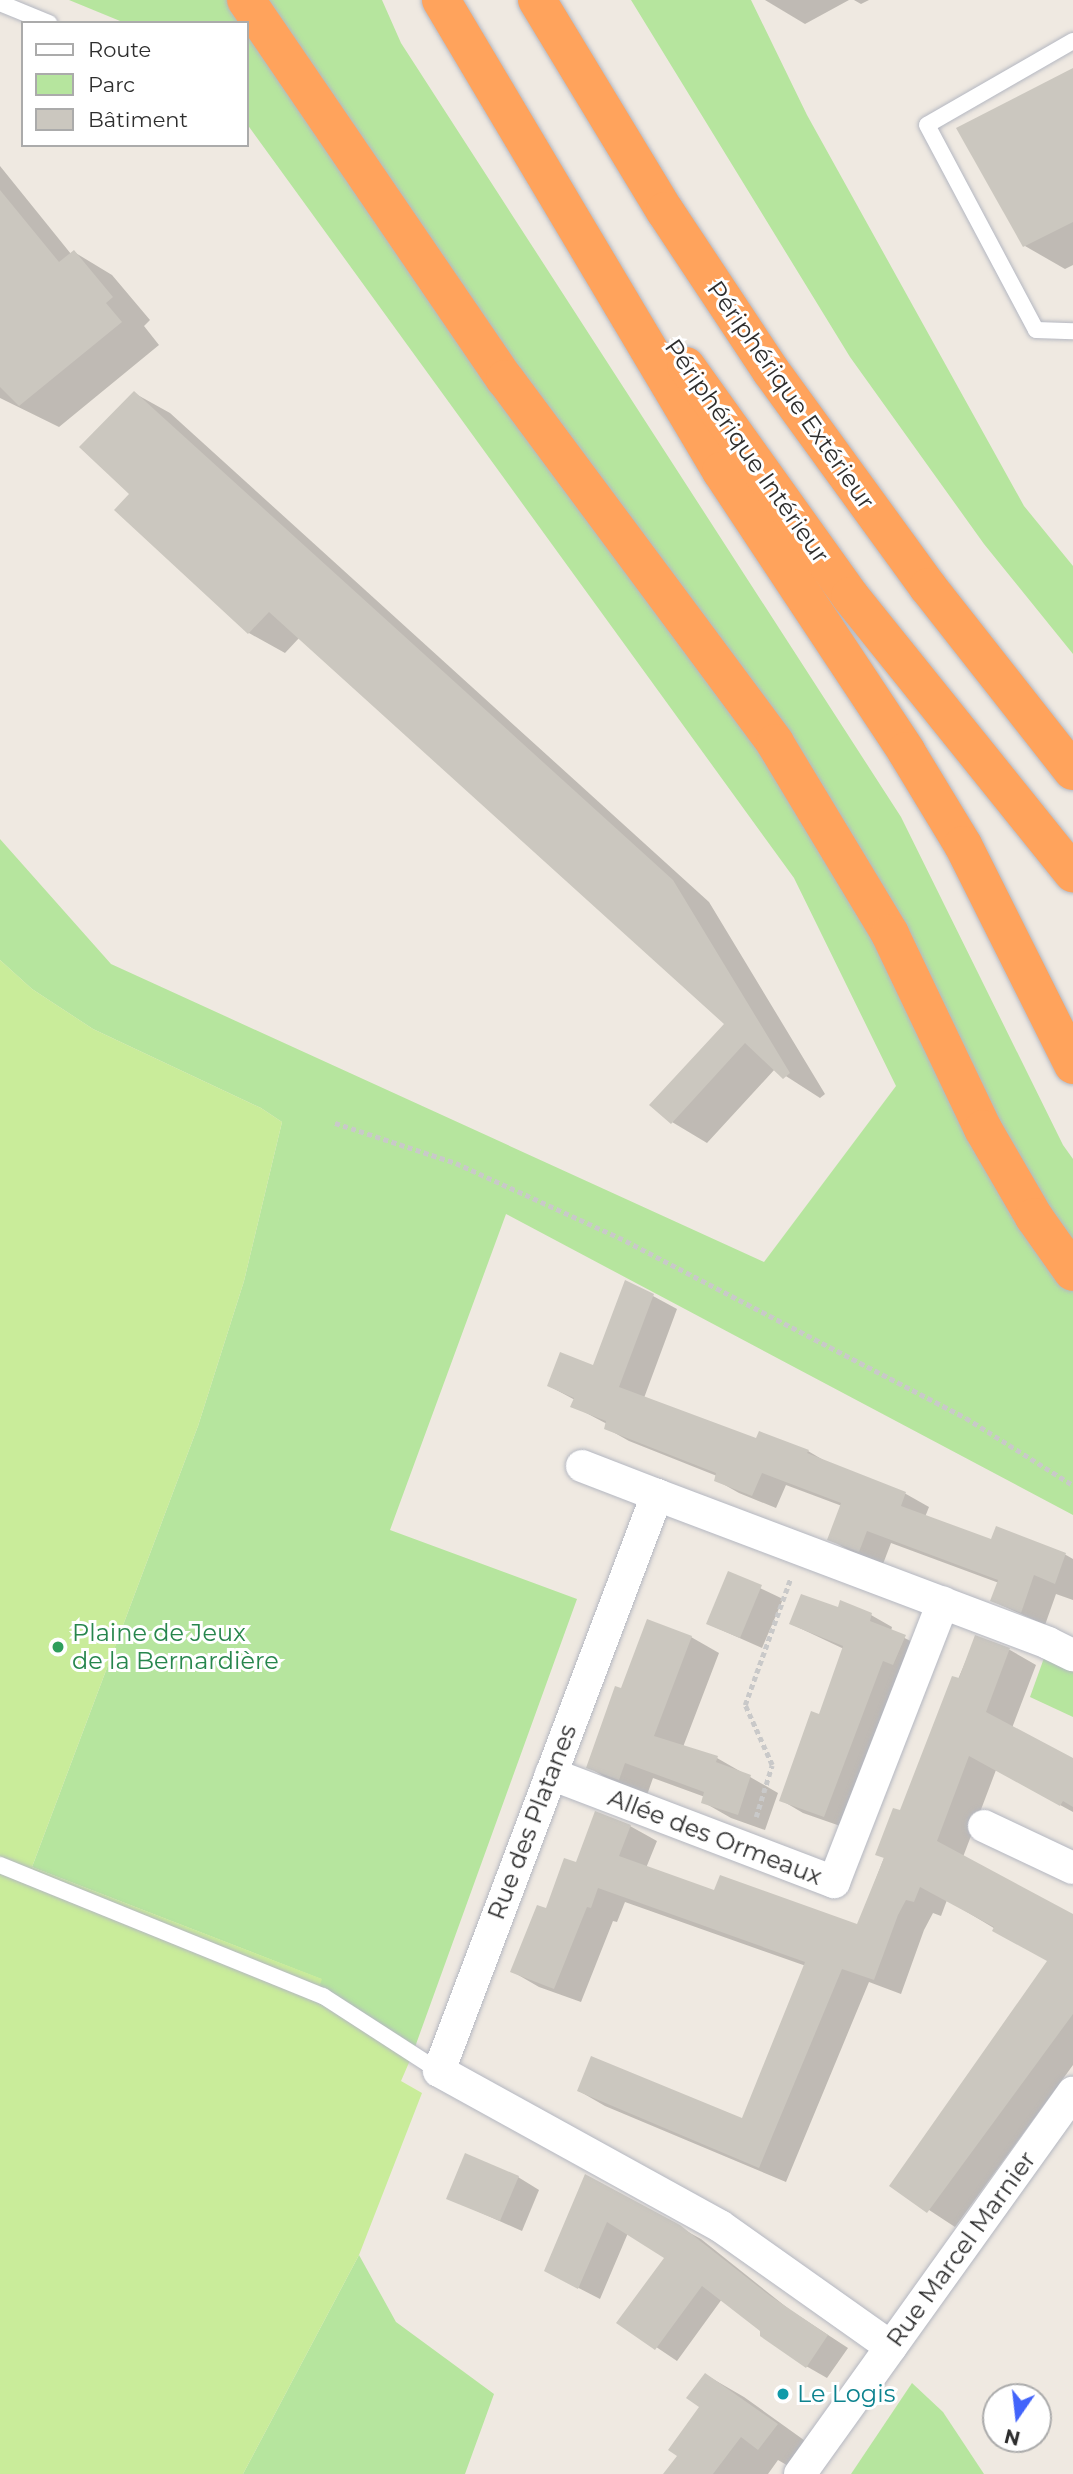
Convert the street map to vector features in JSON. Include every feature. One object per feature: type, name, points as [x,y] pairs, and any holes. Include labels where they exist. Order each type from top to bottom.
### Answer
[{"type":"highway","points":[[246,0],[505,379],[775,743],[890,934],[983,1129],[1034,1217],[1073,1272]]},
{"type":"highway","points":[[441,0],[721,471],[906,751],[963,845],[1073,1065]]},
{"type":"highway","name":"Périphérique Intérieur","points":[[462,0],[592,221],[733,435],[850,596],[1073,873]]},
{"type":"highway","name":"Périphérique Extérieur","points":[[537,0],[666,211],[816,437],[928,587],[1072,769]]},
{"type":"street","points":[[582,1466],[1073,1655]]},
{"type":"street","name":"Rue des Platanes","points":[[439,2071],[657,1495]]},
{"type":"street","name":"Allée des Ormeaux","points":[[551,1774],[834,1882],[943,1603]]},
{"type":"street","points":[[984,1826],[1073,1868]]},
{"type":"street","points":[[439,2071],[720,2226],[891,2347]]},
{"type":"street","name":"Rue Marcel Marnier","points":[[800,2474],[1073,2093]]},
{"type":"lane","points":[[0,3],[44,21]]},
{"type":"lane","points":[[1073,41],[927,125],[1036,330],[1073,331]]},
{"type":"lane","points":[[0,1865],[323,1996],[439,2071]]},
{"type":"path","points":[[335,1122],[456,1163],[626,1241],[966,1418],[1073,1485]]},
{"type":"path","points":[[746,1848],[772,1765],[745,1705],[802,1550]]},
{"type":"green space","points":[[69,0],[382,0],[401,43],[901,817],[1063,1145],[1073,1159],[1073,1515],[506,1214],[390,1530],[577,1599],[411,2058],[314,2001],[321,1979],[32,1867],[198,1426],[244,1281],[282,1122],[261,1108],[93,1029],[32,989],[0,960],[0,839],[111,964],[764,1262],[896,1086],[794,878],[248,125],[248,21],[120,21]]},
{"type":"green space","points":[[631,0],[751,0],[807,115],[1024,506],[1073,566],[1073,654],[984,544],[850,357]]},
{"type":"green space","name":"Plaine de Jeux de la Bernardière","points":[[0,960],[32,989],[93,1029],[261,1108],[282,1122],[244,1281],[198,1426],[32,1867],[322,1979],[314,2001],[411,2058],[401,2081],[422,2093],[359,2255],[243,2474],[0,2474]]},
{"type":"green space","points":[[1044,1658],[1073,1672],[1073,1717],[1030,1697]]},
{"type":"green space","points":[[359,2255],[396,2322],[494,2394],[465,2474],[243,2474]]},
{"type":"green space","points":[[912,2383],[943,2412],[984,2474],[851,2474]]},
{"type":"building","points":[[1073,68],[1073,222],[1023,247],[956,128]]},
{"type":"building","points":[[0,190],[59,262],[74,250],[113,297],[106,303],[122,322],[19,406],[0,387]]},
{"type":"building","points":[[134,391],[673,880],[790,1073],[783,1079],[745,1043],[671,1124],[649,1105],[724,1024],[269,612],[248,634],[114,510],[129,494],[79,447]]},
{"type":"building","points":[[625,1280],[654,1294],[619,1387],[756,1438],[759,1431],[809,1450],[807,1453],[906,1492],[901,1506],[991,1539],[996,1526],[1066,1553],[1055,1584],[1034,1575],[1021,1613],[990,1601],[998,1580],[867,1531],[859,1552],[827,1540],[841,1503],[762,1473],[752,1496],[714,1481],[716,1473],[604,1429],[606,1421],[570,1407],[574,1398],[547,1386],[560,1352],[593,1365]]},
{"type":"building","points":[[728,1571],[762,1585],[740,1638],[706,1624]]},
{"type":"building","points":[[801,1594],[838,1607],[840,1600],[872,1613],[870,1621],[906,1635],[893,1665],[883,1661],[824,1817],[779,1801],[811,1711],[819,1714],[843,1646],[789,1624]]},
{"type":"building","points":[[647,1619],[692,1636],[654,1736],[718,1756],[716,1762],[751,1775],[738,1815],[701,1803],[704,1792],[625,1763],[619,1780],[586,1768],[615,1686],[621,1688]]},
{"type":"building","points":[[975,1635],[1010,1648],[986,1712],[1073,1758],[1073,1807],[1063,1801],[1060,1806],[969,1756],[937,1841],[1073,1914],[1073,2014],[927,2213],[889,2186],[1047,1961],[992,1931],[994,1927],[920,1887],[914,1902],[906,1900],[898,1915],[874,1980],[842,1969],[759,2168],[577,2091],[591,2056],[742,2118],[805,1962],[598,1888],[591,1908],[587,1907],[554,1989],[510,1972],[537,1905],[546,1908],[564,1858],[576,1862],[595,1811],[631,1825],[619,1856],[714,1890],[720,1875],[857,1924],[884,1858],[875,1855],[893,1808],[900,1810],[952,1676],[959,1678]]},
{"type":"building","points":[[465,2153],[519,2176],[500,2221],[446,2199]]},
{"type":"building","points":[[585,2174],[680,2225],[769,2295],[828,2335],[806,2368],[760,2336],[760,2331],[702,2286],[655,2350],[616,2323],[664,2258],[607,2222],[578,2289],[544,2271]]},
{"type":"building","points":[[705,2373],[778,2424],[758,2450],[741,2437],[713,2474],[663,2474],[677,2456],[668,2450],[699,2407],[686,2398]]},
{"type":"place","name":"Plaine de Jeux de la Bernardière","points":[[58,1647]]},
{"type":"place","name":"Le Logis","points":[[783,2394]]}]
